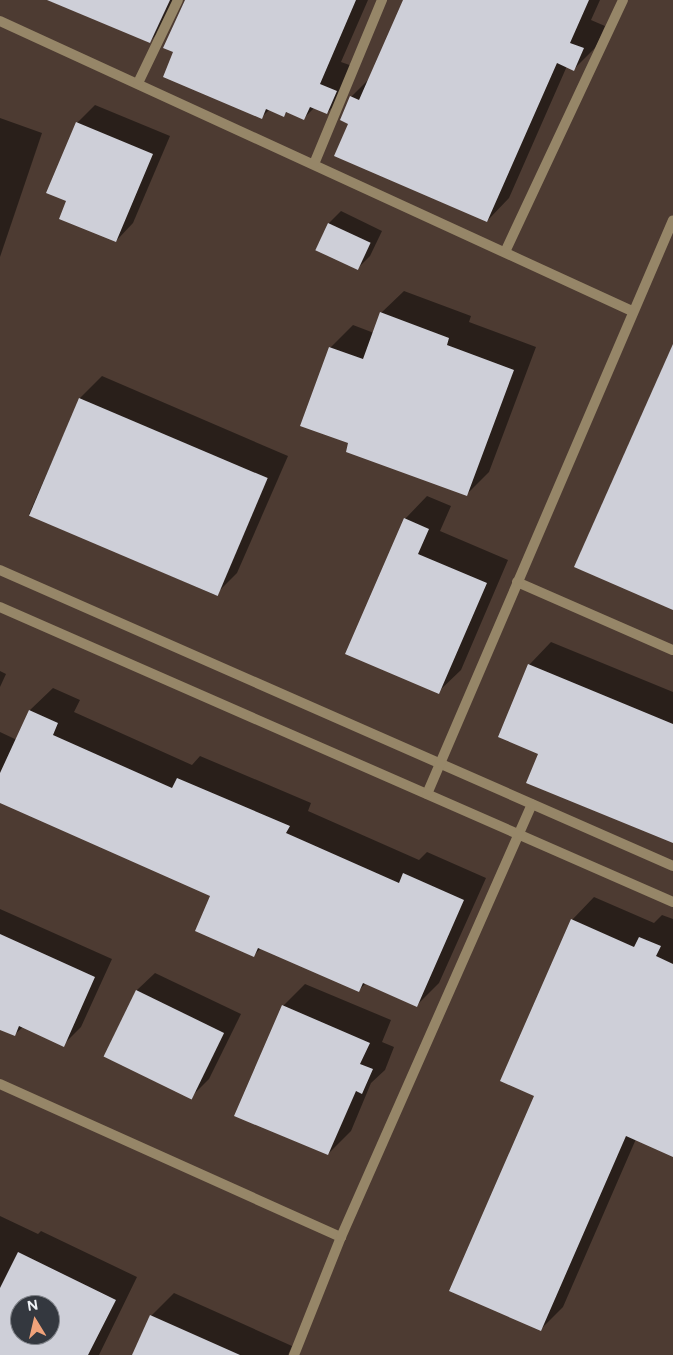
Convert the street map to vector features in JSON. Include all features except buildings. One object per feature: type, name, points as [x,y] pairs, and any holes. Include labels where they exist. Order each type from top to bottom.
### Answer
[{"type":"street","points":[[138,83],[178,0]]},
{"type":"street","points":[[314,164],[382,0]]},
{"type":"street","points":[[505,252],[623,0]]},
{"type":"street","points":[[0,21],[632,311]]},
{"type":"street","points":[[427,794],[632,311],[673,220]]},
{"type":"street","points":[[0,570],[673,866]]},
{"type":"street","points":[[517,582],[673,650]]},
{"type":"street","points":[[0,607],[673,902]]},
{"type":"street","points":[[294,1355],[341,1237],[532,804]]},
{"type":"street","points":[[0,1084],[341,1237]]},
{"type":"shaded area","points":[[0,0],[673,0],[673,1355],[0,1355]]}]
